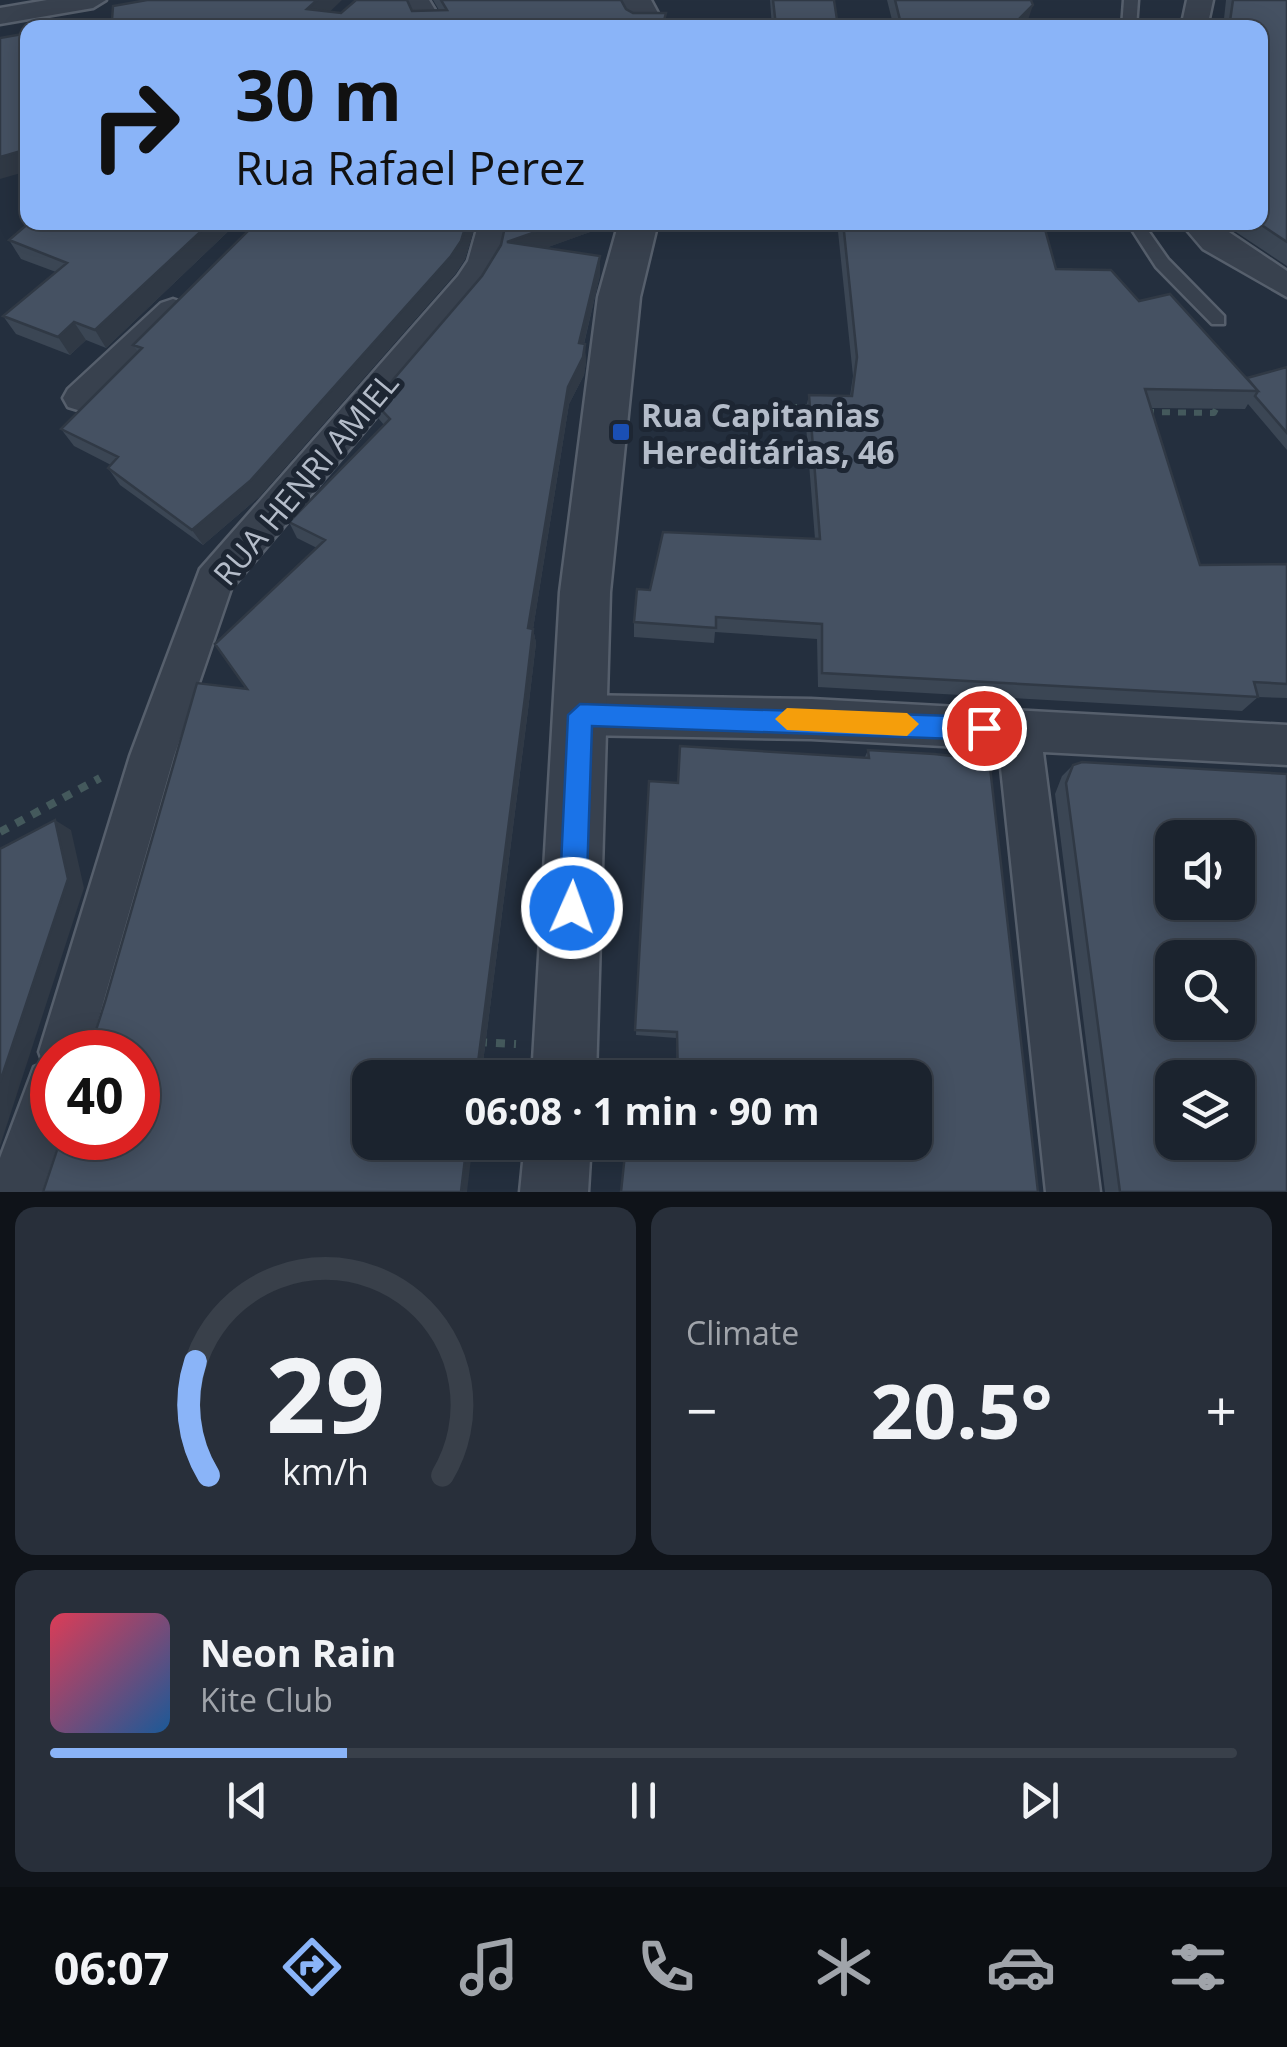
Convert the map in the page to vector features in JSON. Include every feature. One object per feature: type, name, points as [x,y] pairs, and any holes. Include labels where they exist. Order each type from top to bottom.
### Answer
[{"type":"street","points":[[0,16],[93,0]]},
{"type":"street","name":"RUA HENRI AMIEL","points":[[71,1030],[152,756],[214,581],[470,284],[484,262],[493,230]]},
{"type":"street","points":[[565,1060],[589,550],[619,297],[637,230]]},
{"type":"street","points":[[1204,230],[1214,241],[1287,286]]},
{"type":"street","points":[[81,398],[200,284]]},
{"type":"street","points":[[580,715],[812,719],[1287,744]]},
{"type":"street","points":[[1019,730],[1073,1192]]},
{"type":"street","points":[[16,1192],[30,1150]]},
{"type":"street","points":[[554,1192],[557,1160]]},
{"type":"lane","points":[[1139,230],[1162,263],[1218,320]]},
{"type":"path","points":[[1136,412],[1214,413],[1221,400],[1215,390]]},
{"type":"path","points":[[789,407],[828,408]]},
{"type":"path","points":[[0,832],[84,785],[152,756]]},
{"type":"path","points":[[469,1041],[556,1060]]},
{"type":"building","points":[[147,0],[317,0],[307,9],[341,13],[356,0],[407,0],[412,11],[447,10],[441,0],[621,0],[633,13],[666,13],[664,20],[112,20],[113,6]]},
{"type":"building","points":[[773,0],[834,0],[837,20],[775,20]]},
{"type":"building","points":[[895,0],[1031,0],[1033,5],[1018,20],[900,20]]},
{"type":"building","points":[[1233,0],[1287,0],[1287,242],[1268,229],[1268,20],[1230,20]]},
{"type":"building","points":[[20,34],[20,151],[0,157],[0,38]]},
{"type":"building","points":[[21,230],[202,230],[95,330],[74,322],[58,337],[3,316],[67,263],[9,240]]},
{"type":"building","points":[[249,230],[464,230],[451,256],[250,481],[192,530],[108,468],[118,457],[61,429],[142,348],[133,345]]},
{"type":"building","points":[[504,230],[541,230],[507,242],[600,256],[579,343],[585,344],[583,357],[568,387],[528,628],[533,629],[478,1060],[352,1060],[352,1160],[465,1160],[461,1192],[43,1192],[54,1160],[160,1160],[160,1030],[96,1030],[197,683],[247,689],[215,644],[325,540],[289,522],[390,419],[374,402],[482,276],[501,245]]},
{"type":"building","points":[[844,230],[1045,230],[1056,269],[1111,270],[1139,301],[1170,294],[1258,391],[1145,389],[1200,565],[1287,564],[1287,684],[1254,682],[1258,697],[822,673],[822,624],[716,617],[716,628],[634,622],[637,589],[650,590],[663,532],[820,539],[809,395],[852,396],[857,357]]},
{"type":"building","points":[[1287,367],[1287,433],[1255,396],[1258,391],[1247,378]]},
{"type":"building","points":[[680,746],[869,758],[868,750],[934,754],[980,759],[981,767],[990,767],[1038,1192],[621,1192],[624,1160],[932,1160],[932,1060],[678,1060],[677,1032],[635,1030],[649,781],[678,783]]},
{"type":"building","points":[[1082,762],[1287,774],[1287,1192],[1120,1192],[1066,783],[1073,765]]},
{"type":"building","points":[[55,820],[68,879],[0,1082],[0,849]]},
{"type":"slow traffic","points":[[787,719],[907,724]]},
{"type":"place","name":"Rua Capitanias Hereditárias, 46","points":[[621,432]]},
{"type":"route","points":[[572,908],[580,715],[812,719],[984,728]]}]
